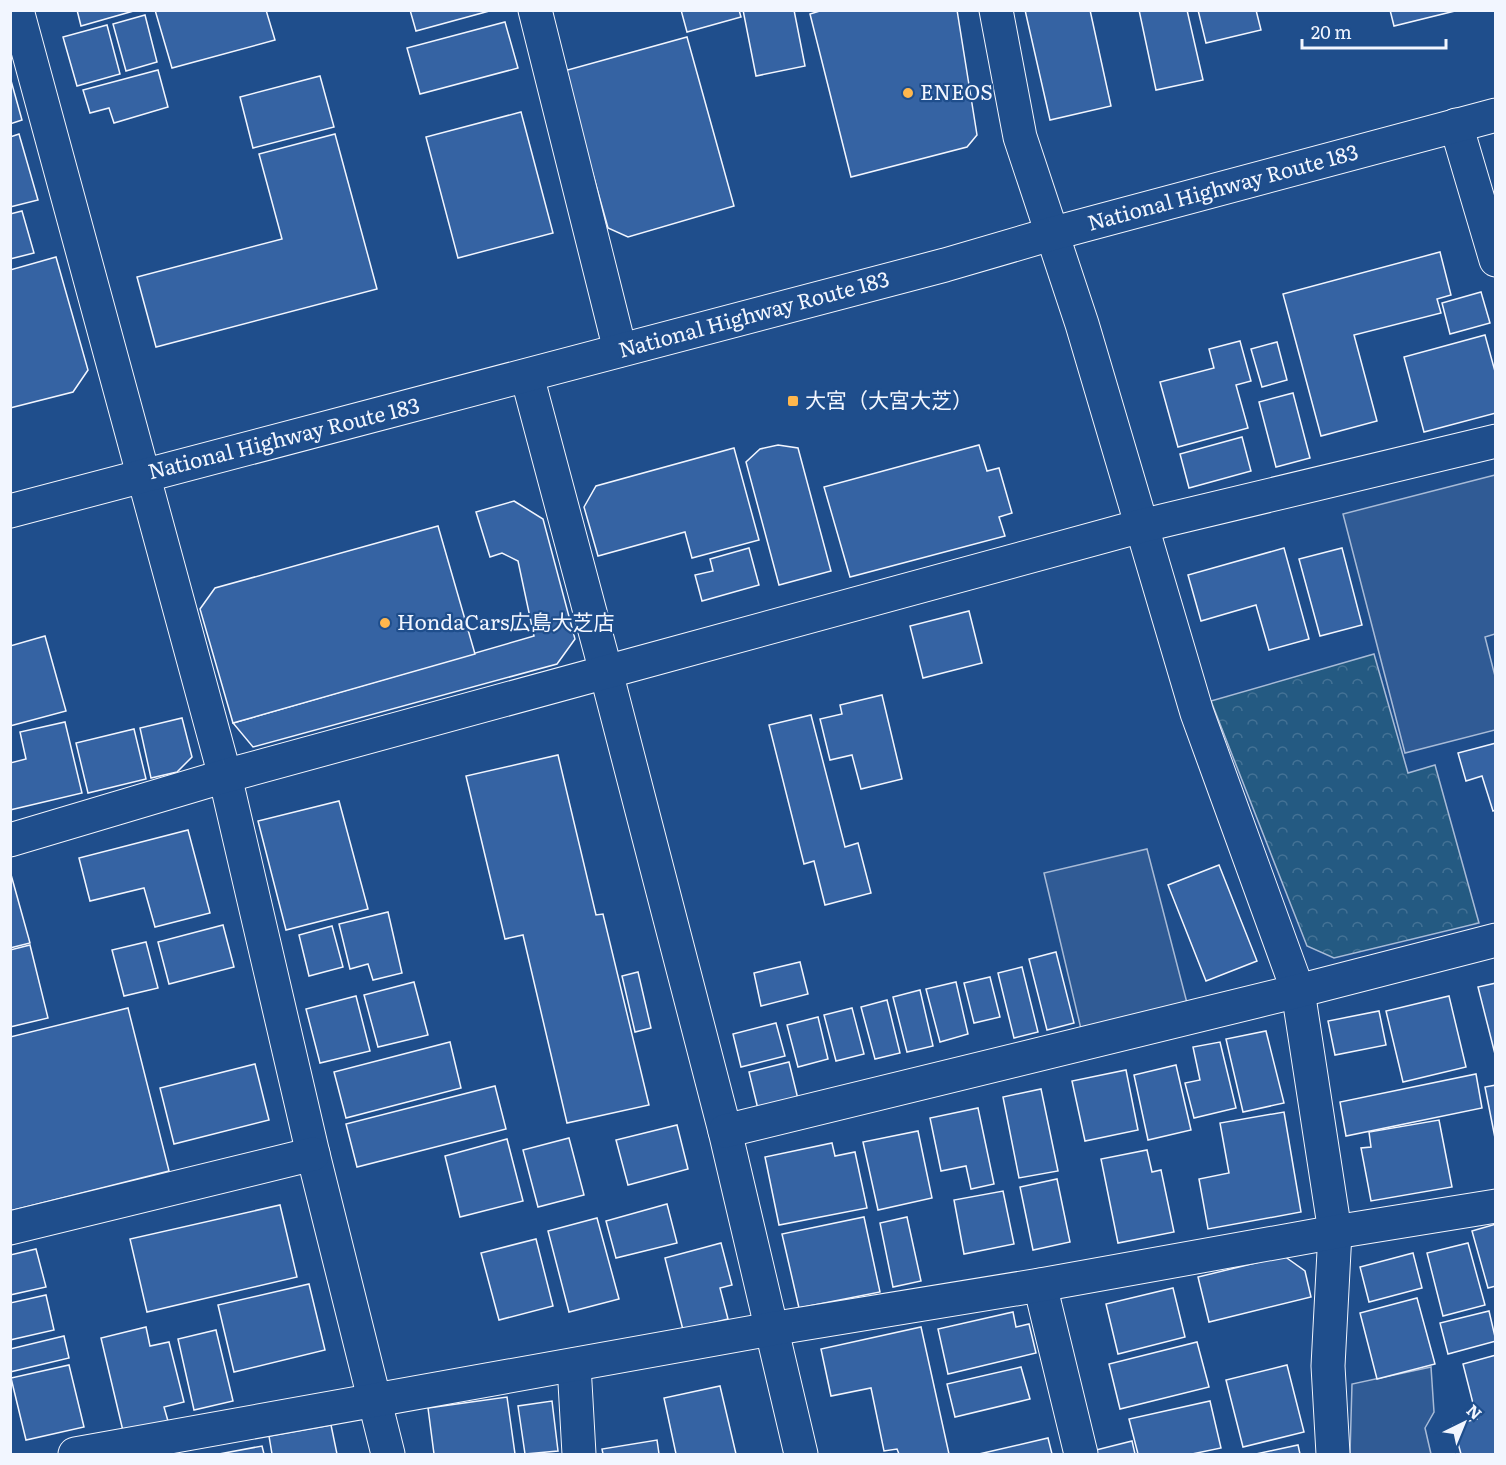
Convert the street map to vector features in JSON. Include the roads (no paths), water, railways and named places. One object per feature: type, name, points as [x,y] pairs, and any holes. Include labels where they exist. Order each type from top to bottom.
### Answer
[{"type":"main road","points":[[17,10],[225,776],[388,1455]]},
{"type":"main road","points":[[536,10],[620,350]]},
{"type":"main road","points":[[996,10],[1020,137],[1082,324],[1197,713],[1298,991],[1335,1232],[1328,1366],[1333,1455]]},
{"type":"main road","name":"National Highway Route 183","points":[[10,511],[945,265],[1051,234],[1496,115]]},
{"type":"main road","points":[[1456,125],[1496,260]]},
{"type":"main road","points":[[527,376],[725,1131],[801,1455]]},
{"type":"main road","points":[[10,840],[225,776],[1141,526],[1496,441]]},
{"type":"main road","points":[[725,1131],[1298,991],[1496,940]]},
{"type":"main road","points":[[10,1228],[314,1154]]},
{"type":"main road","points":[[75,1455],[771,1329],[1496,1206]]},
{"type":"main road","points":[[1040,1285],[1081,1455]]},
{"type":"main road","points":[[574,1365],[579,1455]]},
{"type":"place","name":"ENEOS","points":[[908,93]]},
{"type":"place","name":"大宮（大宮大芝）","points":[[793,401]]},
{"type":"place","name":"HondaCars広島大芝店","points":[[385,623]]}]
